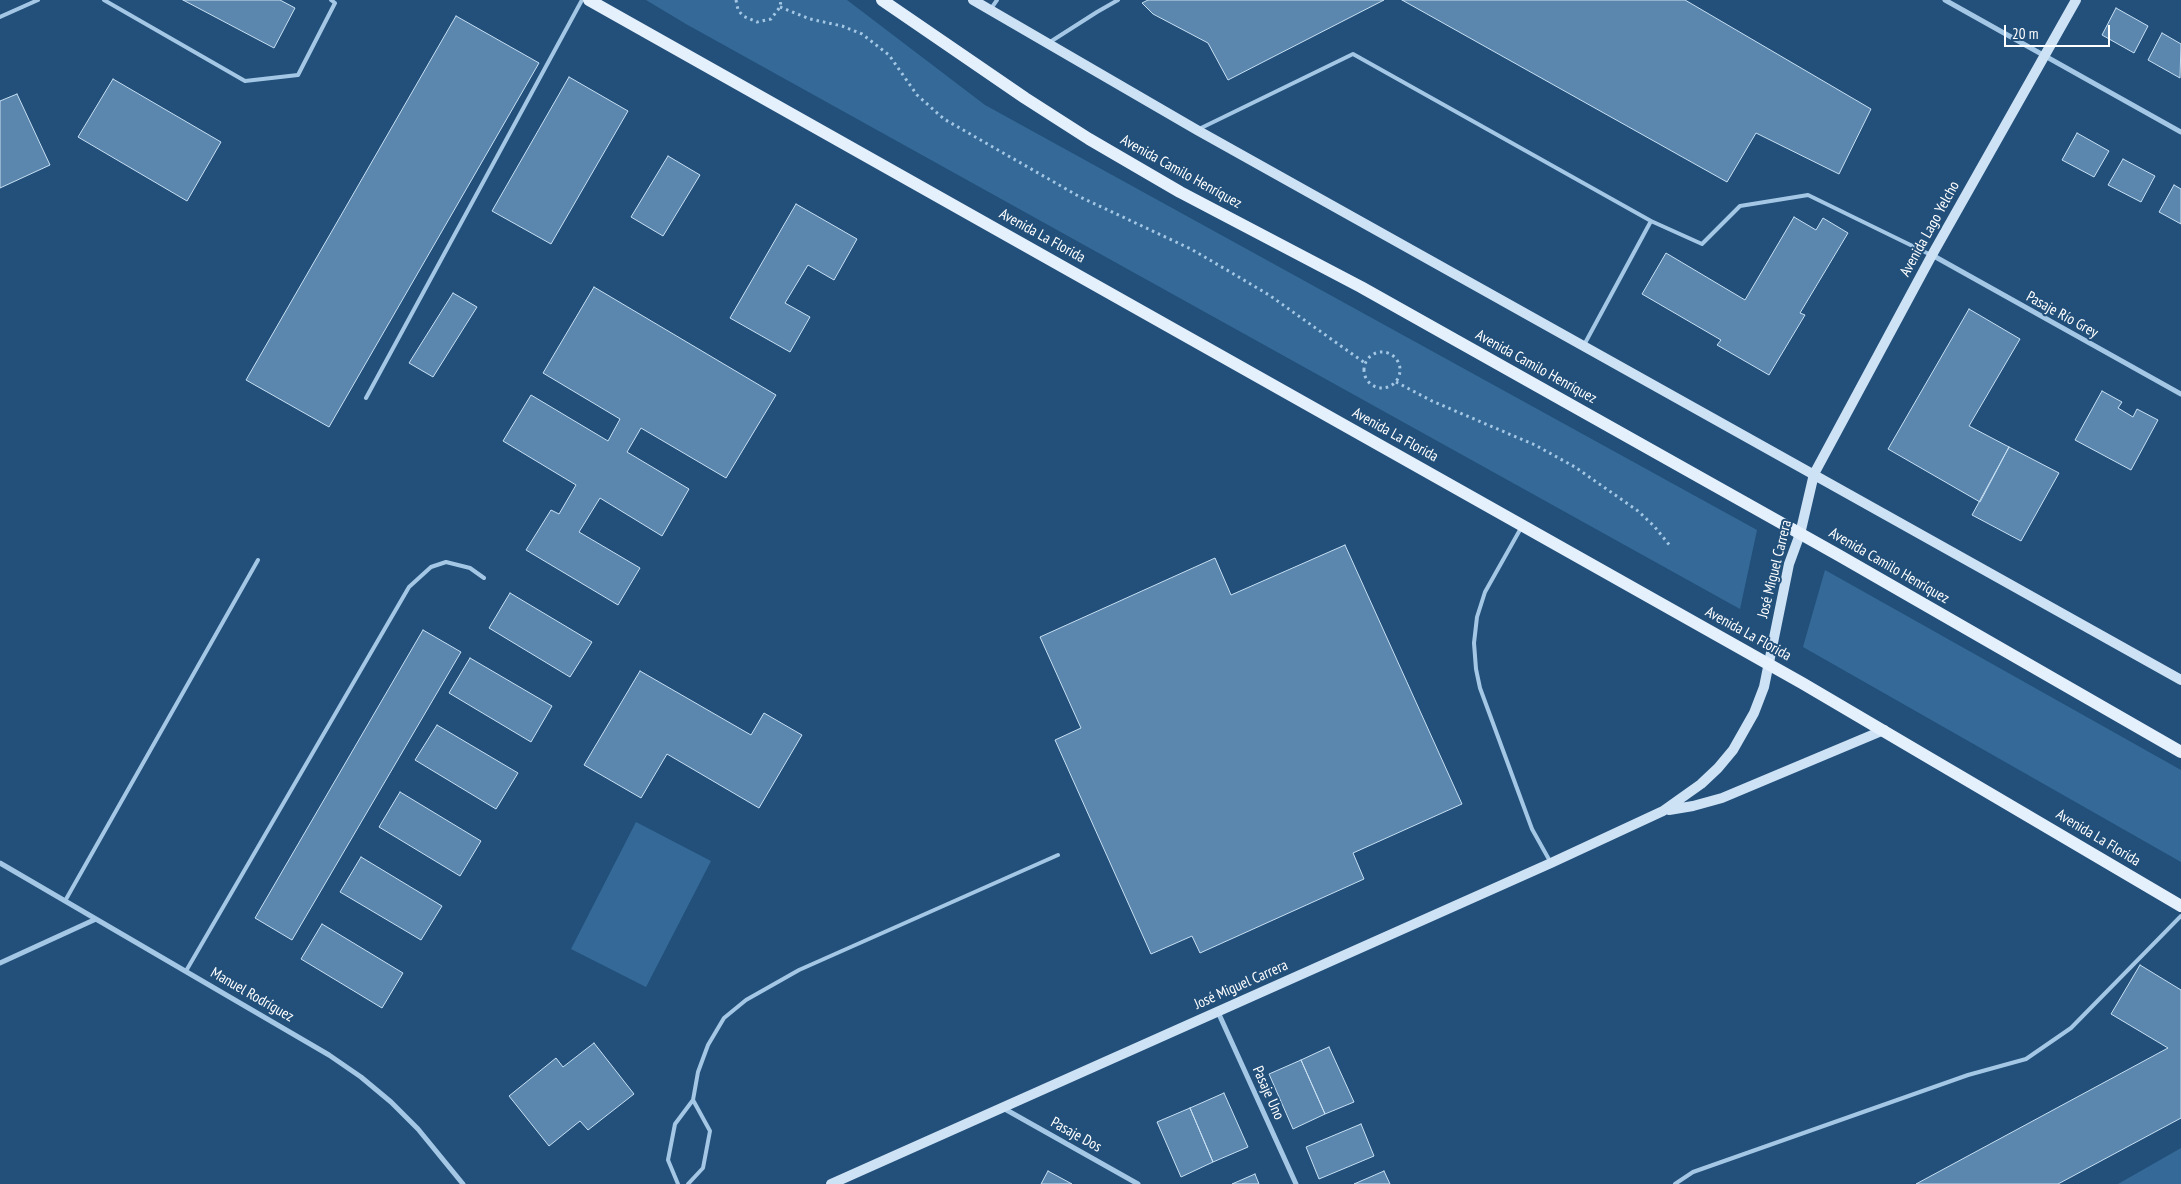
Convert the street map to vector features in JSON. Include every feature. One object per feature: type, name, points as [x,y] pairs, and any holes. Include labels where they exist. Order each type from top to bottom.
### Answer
[{"type":"main road","name":"Avenida La Florida","points":[[589,0],[1770,664],[2181,906]]},
{"type":"main road","name":"Avenida Camilo Henríquez","points":[[882,0],[1025,98],[1097,144],[1180,192],[1361,288],[1800,534],[2181,752]]},
{"type":"street","points":[[973,0],[1197,130],[2181,680]]},
{"type":"street","points":[[1945,0],[2181,132]]},
{"type":"street","name":"Avenida Lago Yelcho","points":[[1814,474],[1932,255],[2076,0]]},
{"type":"street","name":"Pasaje Río Grey","points":[[1932,255],[2181,394]]},
{"type":"street","name":"José Miguel Carrera","points":[[831,1184],[1551,863],[1663,811],[1701,784],[1733,750],[1754,712],[1770,664],[1789,564],[1800,534],[1814,474]]},
{"type":"street","name":"José Miguel Carrera","points":[[1663,811],[1693,806],[1722,798],[1884,730]]},
{"type":"street","name":"Manuel Rodríguez","points":[[0,863],[329,1055],[361,1077],[418,1128],[463,1184]]},
{"type":"street","points":[[0,963],[96,919]]},
{"type":"street","name":"Pasaje Uno","points":[[1218,1012],[1296,1184]]},
{"type":"street","name":"Pasaje Dos","points":[[1002,1108],[1138,1184]]},
{"type":"lane","points":[[0,17],[38,0]]},
{"type":"lane","points":[[104,0],[245,81],[298,75],[335,3],[331,0]]},
{"type":"lane","points":[[366,398],[582,0]]},
{"type":"lane","points":[[990,10],[997,0]]},
{"type":"lane","points":[[1048,44],[1118,0]]},
{"type":"lane","points":[[1197,130],[1353,54],[1651,221],[1702,244],[1740,206],[1808,195],[1932,255]]},
{"type":"lane","points":[[1584,346],[1651,221]]},
{"type":"lane","points":[[1522,526],[1485,592],[1477,617],[1474,644],[1476,670],[1480,688],[1532,829],[1551,863]]},
{"type":"lane","points":[[65,901],[258,560]]},
{"type":"lane","points":[[186,971],[409,587],[431,568],[446,562],[470,568],[484,578]]},
{"type":"lane","points":[[678,1184],[668,1160],[675,1124],[694,1100],[698,1072],[708,1045],[724,1018],[746,1000],[799,970],[1058,855]]},
{"type":"lane","points":[[1675,1184],[1702,1169],[1968,1074],[2026,1059],[2070,1028],[2181,916]]},
{"type":"lane","points":[[688,1184],[703,1168],[710,1131],[694,1100]]},
{"type":"path","points":[[736,0],[738,10],[743,16],[757,22],[771,19],[780,7],[781,0]]},
{"type":"path","points":[[780,7],[810,19],[842,26],[862,34],[889,55],[917,95],[944,119],[1080,197],[1190,249],[1232,273],[1269,295],[1365,363]]},
{"type":"path","points":[[1377,352],[1392,355],[1398,360],[1400,367],[1396,382],[1391,387],[1376,388],[1365,377],[1365,363],[1377,352]]},
{"type":"path","points":[[1396,382],[1432,401],[1535,446],[1575,467],[1638,510],[1654,526],[1670,547]]},
{"type":"shaded area","points":[[646,0],[847,0],[985,105],[1757,530],[1740,609],[686,24]]},
{"type":"shaded area","points":[[1825,570],[2181,770],[2181,862],[1803,647]]},
{"type":"shaded area","points":[[636,822],[711,861],[646,987],[571,949]]},
{"type":"shaded area","points":[[2181,1148],[2181,1184],[2118,1184]]},
{"type":"building","points":[[183,0],[280,0],[295,8],[274,48]]},
{"type":"building","points":[[1148,0],[1384,0],[1228,80],[1208,43],[1153,14],[1142,3]]},
{"type":"building","points":[[1402,0],[1685,0],[1871,109],[1839,174],[1756,133],[1727,182]]},
{"type":"building","points":[[2116,8],[2148,26],[2134,53],[2102,35]]},
{"type":"building","points":[[456,16],[539,63],[329,427],[246,380]]},
{"type":"building","points":[[2162,33],[2181,44],[2180,78],[2148,60]]},
{"type":"building","points":[[569,77],[628,111],[551,244],[492,211]]},
{"type":"building","points":[[113,79],[221,142],[187,201],[78,137]]},
{"type":"building","points":[[17,94],[50,165],[0,188],[0,101]]},
{"type":"building","points":[[2077,133],[2109,151],[2094,177],[2062,160]]},
{"type":"building","points":[[668,156],[700,175],[663,236],[631,217]]},
{"type":"building","points":[[2123,159],[2155,176],[2141,202],[2108,185]]},
{"type":"building","points":[[2174,185],[2181,189],[2181,224],[2159,212]]},
{"type":"building","points":[[796,204],[857,239],[834,280],[808,265],[785,303],[810,317],[790,352],[730,318]]},
{"type":"building","points":[[1794,217],[1816,230],[1823,218],[1848,233],[1800,313],[1805,315],[1769,375],[1717,345],[1721,340],[1642,294],[1666,253],[1745,300]]},
{"type":"building","points":[[594,287],[776,395],[726,478],[641,428],[627,452],[689,489],[662,536],[600,498],[579,532],[640,568],[618,605],[526,550],[551,510],[559,514],[576,485],[503,441],[531,395],[608,441],[620,419],[543,373]]},
{"type":"building","points":[[453,293],[477,307],[433,377],[409,363]]},
{"type":"building","points":[[1969,309],[2020,339],[1969,426],[2009,447],[1980,502],[1888,449]]},
{"type":"building","points":[[2102,391],[2122,402],[2118,408],[2133,417],[2137,409],[2158,420],[2131,470],[2075,440]]},
{"type":"building","points":[[2009,447],[2059,473],[2021,541],[1972,515]]},
{"type":"building","points":[[1345,545],[1462,804],[1353,853],[1364,879],[1200,953],[1192,936],[1151,954],[1055,740],[1081,728],[1040,637],[1215,558],[1231,595]]},
{"type":"building","points":[[510,593],[592,642],[570,677],[489,628]]},
{"type":"building","points":[[423,630],[461,652],[292,940],[255,918]]},
{"type":"building","points":[[470,658],[552,706],[531,742],[449,693]]},
{"type":"building","points":[[640,671],[751,735],[764,713],[802,735],[759,808],[667,754],[641,798],[584,765]]},
{"type":"building","points":[[437,725],[518,773],[496,809],[415,760]]},
{"type":"building","points":[[400,792],[481,841],[460,876],[379,827]]},
{"type":"building","points":[[361,857],[442,906],[421,940],[340,892]]},
{"type":"building","points":[[322,924],[403,973],[382,1008],[301,959]]},
{"type":"building","points":[[2140,965],[2181,990],[2181,1118],[2058,1184],[1916,1184],[2168,1048],[2111,1014]]},
{"type":"building","points":[[594,1043],[634,1094],[588,1130],[580,1121],[549,1146],[509,1096],[556,1058],[563,1067]]},
{"type":"building","points":[[1329,1047],[1354,1102],[1325,1114],[1301,1060]]},
{"type":"building","points":[[1301,1060],[1325,1114],[1293,1129],[1269,1074]]},
{"type":"building","points":[[1224,1093],[1248,1147],[1213,1162],[1190,1108]]},
{"type":"building","points":[[1190,1108],[1213,1162],[1181,1177],[1157,1122]]},
{"type":"building","points":[[1361,1124],[1374,1156],[1319,1179],[1306,1147]]},
{"type":"building","points":[[1048,1171],[1072,1184],[1041,1184]]},
{"type":"building","points":[[1384,1171],[1390,1184],[1354,1184]]},
{"type":"building","points":[[1255,1174],[1259,1184],[1232,1184]]}]
